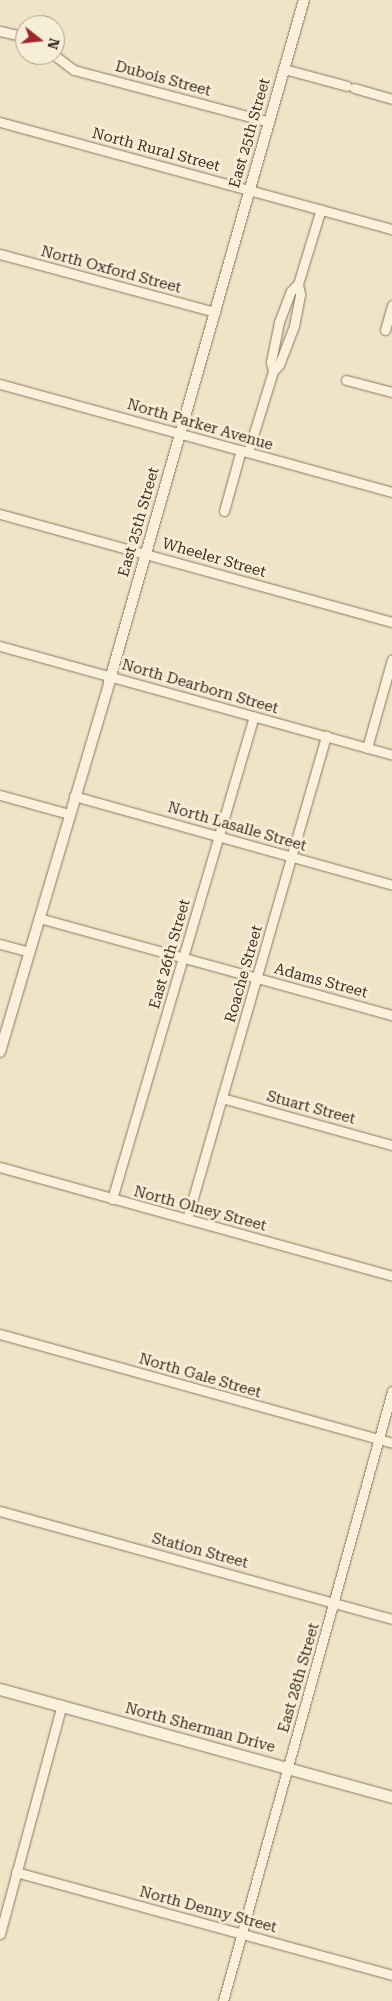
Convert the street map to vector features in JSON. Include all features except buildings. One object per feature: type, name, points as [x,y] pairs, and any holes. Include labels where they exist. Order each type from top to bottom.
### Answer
[{"type":"main road","name":"North Sherman Drive","points":[[0,1688],[392,1797]]},
{"type":"street","name":"East 25th Street","points":[[0,1052],[110,677],[304,0]]},
{"type":"street","points":[[0,31],[15,35]]},
{"type":"street","name":"Dubois Street","points":[[65,63],[74,70],[269,122]]},
{"type":"street","points":[[284,69],[392,99]]},
{"type":"street","name":"North Rural Street","points":[[0,122],[392,229]]},
{"type":"street","points":[[224,511],[272,372],[271,362],[279,322],[291,291],[298,284],[321,209]]},
{"type":"street","name":"North Oxford Street","points":[[0,254],[215,312]]},
{"type":"street","points":[[272,372],[279,365],[294,326],[300,294],[298,284]]},
{"type":"street","points":[[385,330],[392,305]]},
{"type":"street","points":[[346,380],[392,392]]},
{"type":"street","name":"North Parker Avenue","points":[[0,384],[392,492]]},
{"type":"street","name":"Wheeler Street","points":[[0,514],[392,622]]},
{"type":"street","name":"North Dearborn Street","points":[[0,646],[392,755]]},
{"type":"street","points":[[366,748],[392,659]]},
{"type":"street","name":"East 26th Street","points":[[112,1199],[254,716]]},
{"type":"street","name":"Roache Street","points":[[187,1219],[293,857],[326,736]]},
{"type":"street","points":[[0,795],[69,814]]},
{"type":"street","name":"North Lasalle Street","points":[[74,796],[392,885]]},
{"type":"street","name":"Adams Street","points":[[39,918],[392,1015]]},
{"type":"street","points":[[0,944],[29,952]]},
{"type":"street","name":"Stuart Street","points":[[222,1098],[392,1145]]},
{"type":"street","name":"North Olney Street","points":[[0,1167],[392,1276]]},
{"type":"street","name":"North Gale Street","points":[[0,1334],[392,1444]]},
{"type":"street","name":"East 28th Street","points":[[223,2001],[392,1392]]},
{"type":"street","name":"Station Street","points":[[0,1511],[392,1619]]},
{"type":"street","points":[[0,1934],[62,1705]]},
{"type":"street","name":"North Denny Street","points":[[16,1872],[392,1975]]}]
